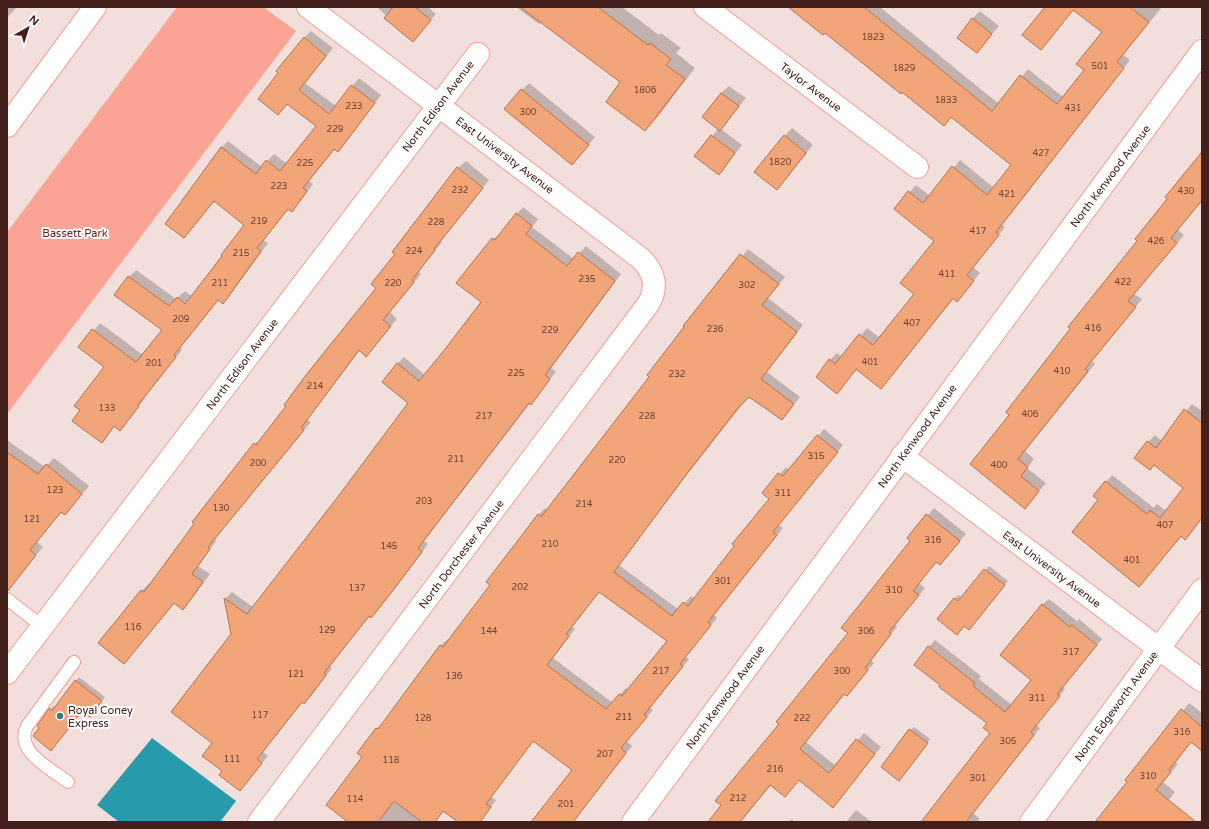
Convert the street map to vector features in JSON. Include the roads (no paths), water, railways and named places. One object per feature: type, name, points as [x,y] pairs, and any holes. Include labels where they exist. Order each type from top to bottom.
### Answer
[{"type":"street","points":[[7,126],[95,7]]},
{"type":"street","name":"East University Avenue","points":[[308,7],[640,258],[648,266],[654,282]]},
{"type":"street","name":"Taylor Avenue","points":[[705,7],[917,167]]},
{"type":"street","name":"North Kenwood Avenue","points":[[633,822],[1202,51]]},
{"type":"street","name":"North Edison Avenue","points":[[7,673],[478,54]]},
{"type":"street","name":"North Dorchester Avenue","points":[[259,822],[649,303],[653,296],[654,282]]},
{"type":"street","name":"East University Avenue","points":[[902,456],[1202,682]]},
{"type":"street","name":"North Edgeworth Avenue","points":[[1031,822],[1202,590]]},
{"type":"lane","points":[[7,599],[43,627]]},
{"type":"lane","points":[[68,782],[31,753],[24,743],[23,737],[27,726],[74,662]]},
{"type":"water","points":[[152,738],[236,801],[220,822],[119,822],[97,805]]},
{"type":"place","name":"Royal Coney Express","points":[[60,716]]},
{"type":"park label","name":"Bassett Park","points":[[75,233]]}]
